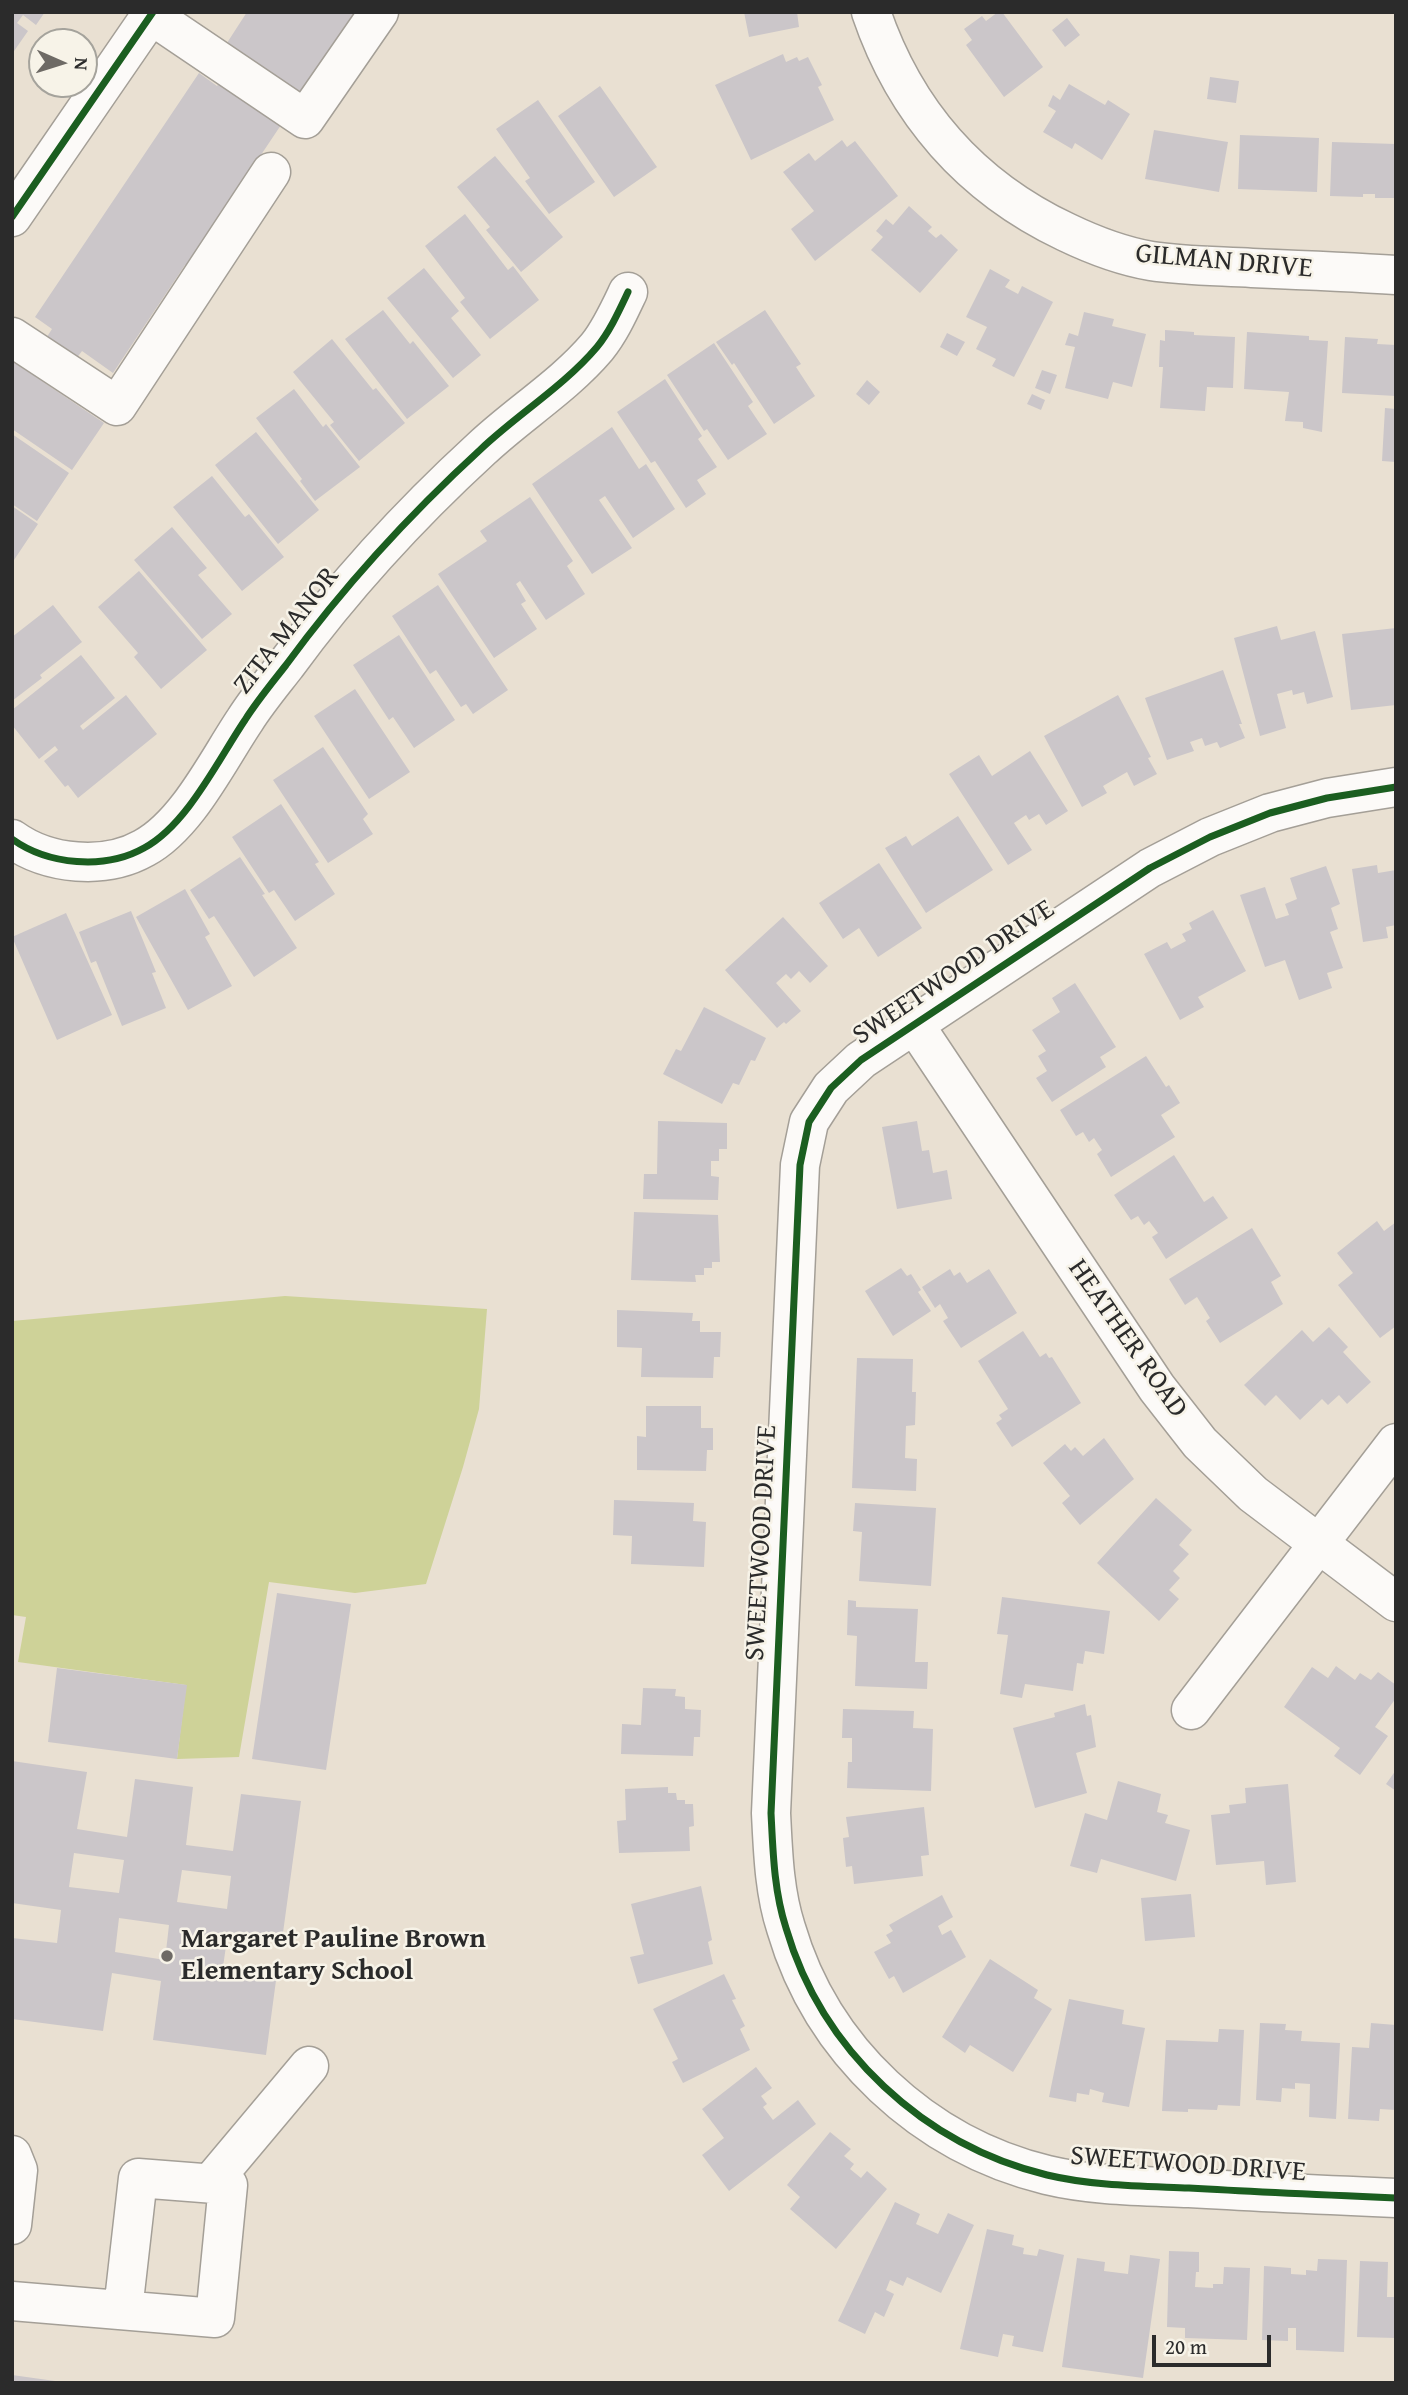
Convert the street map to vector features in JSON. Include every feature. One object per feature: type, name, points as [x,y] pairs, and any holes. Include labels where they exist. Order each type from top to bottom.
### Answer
[{"type":"street","points":[[12,217],[152,13],[304,119],[379,12]]},
{"type":"street","name":"GILMAN DRIVE","points":[[871,12],[881,43],[904,86],[935,133],[976,175],[1030,215],[1097,246],[1150,261],[1396,275]]},
{"type":"street","points":[[12,337],[117,406],[271,172]]},
{"type":"street","name":"ZITA MANOR","points":[[12,839],[50,857],[79,862],[112,860],[144,848],[168,830],[190,803],[250,712],[324,613],[401,526],[482,447],[584,360],[614,322],[628,292]]},
{"type":"street","name":"SWEETWOOD DRIVE","points":[[1396,787],[1315,801],[1270,813],[1210,837],[1150,869],[861,1060],[831,1088],[809,1122],[800,1165],[771,1813],[774,1874],[785,1928],[804,1980],[835,2032],[868,2072],[904,2104],[948,2136],[999,2160],[1048,2175],[1097,2183],[1396,2198]]},
{"type":"street","name":"HEATHER ROAD","points":[[914,1024],[1157,1388],[1200,1443],[1253,1494],[1396,1602]]},
{"type":"street","points":[[1191,1710],[1396,1443]]},
{"type":"street","points":[[210,2184],[309,2066]]},
{"type":"street","points":[[12,2155],[18,2170],[12,2225]]},
{"type":"street","points":[[12,2301],[123,2311],[215,2318],[228,2185],[138,2178],[123,2311]]},
{"type":"green space","points":[[285,1296],[487,1309],[479,1409],[426,1584],[355,1593],[269,1582],[239,1757],[177,1759],[186,1685],[18,1662],[26,1617],[12,1615],[12,1321]]},
{"type":"building","points":[[12,12],[45,12],[36,25],[23,15],[17,23],[28,31],[12,54]]},
{"type":"building","points":[[247,12],[360,12],[302,98],[225,46]]},
{"type":"building","points":[[744,12],[797,12],[799,27],[749,37]]},
{"type":"building","points":[[1002,12],[1043,67],[1004,97],[966,45],[972,40],[964,29],[982,16],[986,21]]},
{"type":"building","points":[[1067,18],[1080,35],[1065,47],[1052,30]]},
{"type":"building","points":[[783,54],[786,62],[797,57],[799,61],[808,57],[822,85],[818,87],[834,120],[751,160],[715,85]]},
{"type":"building","points":[[199,73],[217,86],[225,75],[281,125],[206,237],[190,268],[185,265],[113,373],[82,351],[73,363],[43,343],[52,329],[35,317]]},
{"type":"building","points":[[1210,77],[1239,81],[1236,103],[1207,99]]},
{"type":"building","points":[[1069,84],[1105,105],[1108,100],[1130,114],[1102,160],[1075,143],[1072,149],[1043,132],[1056,111],[1048,106],[1053,95],[1060,100]]},
{"type":"building","points":[[600,86],[657,167],[614,197],[558,116]]},
{"type":"building","points":[[538,100],[595,182],[549,214],[525,181],[530,178],[496,129]]},
{"type":"building","points":[[1154,130],[1228,142],[1219,192],[1145,179]]},
{"type":"building","points":[[1240,135],[1319,138],[1317,192],[1238,189]]},
{"type":"building","points":[[842,140],[847,147],[855,141],[898,196],[815,261],[791,229],[814,211],[783,172],[809,153],[815,161]]},
{"type":"building","points":[[1332,142],[1396,144],[1396,198],[1375,198],[1375,194],[1363,194],[1363,197],[1330,196]]},
{"type":"building","points":[[495,156],[563,237],[521,272],[486,230],[490,227],[457,187]]},
{"type":"building","points":[[909,206],[932,227],[928,231],[936,238],[941,234],[958,250],[920,293],[871,250],[883,237],[876,231],[886,219],[893,225]]},
{"type":"building","points":[[465,214],[508,270],[513,266],[539,300],[490,339],[460,302],[465,298],[425,246]]},
{"type":"building","points":[[424,268],[459,311],[451,318],[481,355],[453,378],[387,298]]},
{"type":"building","points":[[990,269],[1010,280],[1005,287],[1018,294],[1022,286],[1053,302],[1014,377],[992,366],[996,359],[976,349],[987,327],[966,317]]},
{"type":"building","points":[[383,310],[410,344],[413,341],[449,386],[407,419],[345,339]]},
{"type":"building","points":[[765,310],[801,364],[796,367],[815,396],[774,424],[734,363],[732,365],[716,342]]},
{"type":"building","points":[[1084,312],[1114,319],[1112,326],[1146,334],[1132,387],[1113,382],[1108,399],[1065,388],[1075,347],[1065,345],[1069,333],[1078,336]]},
{"type":"building","points":[[1165,330],[1235,337],[1233,388],[1207,387],[1205,411],[1160,408],[1163,367],[1159,367],[1160,340],[1165,341]]},
{"type":"building","points":[[1247,332],[1309,336],[1309,340],[1328,341],[1322,432],[1303,428],[1303,422],[1285,421],[1289,392],[1244,389]]},
{"type":"building","points":[[947,333],[965,342],[957,356],[940,347]]},
{"type":"building","points":[[1345,337],[1378,339],[1377,344],[1396,345],[1396,396],[1342,393]]},
{"type":"building","points":[[332,339],[373,390],[376,388],[405,423],[359,461],[330,425],[334,422],[293,372]]},
{"type":"building","points":[[714,343],[753,402],[748,406],[767,434],[728,460],[707,429],[704,431],[667,375]]},
{"type":"building","points":[[12,361],[104,423],[72,470],[12,429]]},
{"type":"building","points":[[1042,370],[1057,375],[1050,394],[1035,388]]},
{"type":"building","points":[[665,379],[702,436],[698,439],[717,467],[697,480],[706,494],[686,508],[655,461],[651,463],[617,412]]},
{"type":"building","points":[[867,380],[880,392],[869,405],[856,394]]},
{"type":"building","points":[[294,389],[323,427],[326,424],[360,467],[315,501],[300,481],[302,479],[256,418]]},
{"type":"building","points":[[1032,394],[1045,400],[1041,410],[1027,404]]},
{"type":"building","points":[[1385,408],[1396,409],[1396,462],[1382,461]]},
{"type":"building","points":[[612,427],[639,469],[646,464],[675,509],[633,538],[605,496],[599,500],[632,548],[592,574],[532,484]]},
{"type":"building","points":[[256,432],[319,510],[278,544],[215,465]]},
{"type":"building","points":[[12,434],[69,473],[37,521],[12,504]]},
{"type":"building","points":[[212,476],[245,517],[249,514],[284,557],[242,591],[173,507]]},
{"type":"building","points":[[530,497],[573,561],[567,566],[585,594],[546,620],[520,581],[516,584],[526,601],[521,604],[537,629],[494,658],[438,574],[487,541],[480,531]]},
{"type":"building","points":[[12,506],[38,524],[12,563]]},
{"type":"building","points":[[172,527],[207,568],[198,575],[232,614],[202,639],[134,560]]},
{"type":"building","points":[[139,571],[207,650],[161,689],[134,657],[138,653],[98,607]]},
{"type":"building","points":[[438,585],[508,690],[473,714],[466,704],[461,707],[436,670],[430,674],[392,616]]},
{"type":"building","points":[[53,605],[82,642],[12,701],[12,637]]},
{"type":"building","points":[[1277,626],[1281,640],[1315,631],[1333,697],[1307,704],[1304,692],[1293,695],[1292,690],[1277,694],[1286,728],[1260,736],[1234,638]]},
{"type":"building","points":[[1396,628],[1396,705],[1351,710],[1342,634]]},
{"type":"building","points":[[399,635],[455,720],[414,748],[393,717],[389,720],[353,665]]},
{"type":"building","points":[[81,655],[115,698],[80,726],[83,730],[126,695],[157,734],[78,798],[68,785],[65,787],[44,761],[58,750],[55,746],[39,759],[12,725],[12,710]]},
{"type":"building","points":[[1223,670],[1245,738],[1220,748],[1217,742],[1205,746],[1202,738],[1190,742],[1194,751],[1167,760],[1145,698]]},
{"type":"building","points":[[355,689],[410,772],[369,799],[314,716]]},
{"type":"building","points":[[1118,695],[1151,757],[1148,758],[1157,774],[1134,786],[1127,772],[1103,786],[1107,793],[1082,807],[1044,736]]},
{"type":"building","points":[[323,747],[368,814],[363,819],[373,834],[328,863],[273,780]]},
{"type":"building","points":[[1030,751],[1068,811],[1046,825],[1039,814],[1029,820],[1026,815],[1014,823],[1032,850],[1008,865],[949,774],[979,755],[992,776]]},
{"type":"building","points":[[281,804],[319,862],[315,864],[335,894],[295,921],[274,890],[269,893],[232,837]]},
{"type":"building","points":[[958,816],[993,870],[926,913],[885,848],[906,836],[912,846]]},
{"type":"building","points":[[240,857],[297,948],[254,977],[214,916],[209,919],[190,890]]},
{"type":"building","points":[[879,863],[922,928],[878,957],[859,928],[843,939],[819,903]]},
{"type":"building","points":[[1377,865],[1378,873],[1396,870],[1396,925],[1386,927],[1388,938],[1363,942],[1352,869]]},
{"type":"building","points":[[1326,866],[1340,904],[1331,908],[1338,929],[1330,932],[1343,968],[1327,973],[1332,988],[1299,1000],[1285,960],[1265,967],[1240,895],[1265,887],[1276,919],[1289,915],[1285,904],[1297,899],[1290,878]]},
{"type":"building","points":[[185,889],[210,934],[205,937],[232,986],[188,1010],[136,917]]},
{"type":"building","points":[[1213,910],[1246,971],[1198,997],[1204,1007],[1180,1020],[1144,954],[1167,942],[1171,949],[1186,941],[1182,934],[1192,929],[1189,923]]},
{"type":"building","points":[[131,911],[156,972],[152,973],[166,1008],[122,1026],[96,961],[91,963],[79,932]]},
{"type":"building","points":[[66,913],[112,1015],[57,1040],[12,937]]},
{"type":"building","points":[[783,917],[828,966],[810,983],[799,971],[791,979],[786,974],[776,983],[801,1011],[777,1028],[725,970]]},
{"type":"building","points":[[1075,983],[1116,1047],[1100,1057],[1106,1067],[1052,1102],[1036,1078],[1047,1071],[1038,1056],[1046,1051],[1032,1030],[1060,1012],[1052,998]]},
{"type":"building","points":[[704,1007],[766,1038],[739,1085],[733,1083],[722,1104],[663,1074],[676,1049],[681,1051]]},
{"type":"building","points":[[1146,1056],[1180,1103],[1161,1115],[1175,1137],[1111,1177],[1097,1154],[1102,1150],[1094,1138],[1089,1142],[1083,1132],[1076,1136],[1060,1110]]},
{"type":"building","points":[[658,1121],[727,1123],[727,1149],[719,1149],[719,1161],[711,1161],[711,1176],[719,1177],[718,1200],[643,1199],[644,1174],[657,1174]]},
{"type":"building","points":[[917,1121],[922,1151],[929,1150],[933,1173],[947,1170],[952,1199],[897,1209],[882,1127]]},
{"type":"building","points":[[1174,1155],[1204,1202],[1213,1196],[1228,1218],[1166,1259],[1152,1237],[1158,1233],[1149,1221],[1144,1225],[1138,1216],[1131,1220],[1114,1195]]},
{"type":"building","points":[[634,1212],[718,1215],[720,1262],[712,1262],[712,1268],[704,1268],[704,1275],[695,1275],[696,1282],[631,1280]]},
{"type":"building","points":[[1377,1221],[1384,1231],[1396,1222],[1396,1326],[1380,1338],[1338,1285],[1353,1273],[1337,1253]]},
{"type":"building","points":[[1252,1228],[1281,1276],[1271,1282],[1283,1304],[1220,1343],[1206,1321],[1210,1318],[1197,1297],[1185,1305],[1169,1279]]},
{"type":"building","points":[[901,1268],[907,1276],[911,1274],[921,1290],[918,1292],[931,1311],[893,1336],[865,1291]]},
{"type":"building","points":[[950,1269],[954,1276],[960,1272],[967,1283],[989,1269],[1017,1313],[961,1348],[943,1321],[948,1318],[940,1304],[935,1308],[922,1287]]},
{"type":"building","points":[[617,1310],[693,1313],[692,1321],[700,1321],[700,1332],[721,1332],[720,1357],[714,1357],[713,1378],[641,1377],[642,1348],[617,1347]]},
{"type":"building","points":[[1329,1327],[1348,1347],[1343,1352],[1371,1382],[1347,1404],[1339,1395],[1328,1405],[1322,1399],[1300,1420],[1276,1395],[1265,1406],[1244,1385],[1302,1330],[1313,1342]]},
{"type":"building","points":[[1023,1331],[1040,1357],[1046,1353],[1049,1358],[1052,1357],[1081,1403],[1012,1447],[996,1423],[1002,1419],[999,1415],[1008,1409],[978,1361]]},
{"type":"building","points":[[857,1358],[913,1359],[915,1425],[906,1426],[905,1458],[917,1459],[916,1491],[852,1488]]},
{"type":"building","points":[[646,1406],[701,1406],[701,1428],[713,1428],[713,1450],[707,1450],[706,1471],[637,1470],[637,1436],[646,1437]]},
{"type":"building","points":[[1104,1438],[1134,1479],[1080,1525],[1062,1503],[1070,1496],[1043,1463],[1065,1444],[1071,1451],[1075,1447],[1083,1456]]},
{"type":"building","points":[[1156,1498],[1192,1530],[1179,1545],[1189,1554],[1173,1571],[1180,1578],[1169,1590],[1179,1599],[1159,1621],[1097,1563]]},
{"type":"building","points":[[614,1500],[694,1503],[693,1521],[706,1522],[704,1567],[631,1564],[632,1536],[613,1535]]},
{"type":"building","points":[[855,1503],[936,1508],[931,1586],[859,1581],[862,1532],[853,1531]]},
{"type":"building","points":[[277,1593],[351,1604],[326,1770],[252,1759]]},
{"type":"building","points":[[1002,1597],[1110,1611],[1104,1654],[1085,1651],[1083,1664],[1077,1663],[1073,1691],[1025,1684],[1022,1698],[1000,1694],[1008,1635],[997,1634]]},
{"type":"building","points":[[848,1600],[856,1601],[856,1607],[918,1609],[915,1662],[928,1662],[927,1689],[855,1686],[857,1636],[847,1635]]},
{"type":"building","points":[[1336,1666],[1355,1680],[1360,1673],[1371,1680],[1378,1672],[1396,1685],[1396,1698],[1375,1727],[1388,1736],[1360,1775],[1334,1756],[1340,1748],[1284,1707],[1312,1667],[1328,1678]]},
{"type":"building","points":[[57,1668],[187,1685],[177,1759],[48,1742]]},
{"type":"building","points":[[643,1688],[676,1689],[675,1696],[685,1697],[685,1709],[701,1710],[700,1737],[694,1737],[693,1756],[621,1754],[622,1724],[641,1725]]},
{"type":"building","points":[[1085,1704],[1087,1716],[1091,1715],[1096,1747],[1076,1753],[1087,1793],[1035,1808],[1013,1728],[1055,1717],[1054,1713]]},
{"type":"building","points":[[843,1709],[914,1711],[913,1728],[933,1729],[931,1791],[847,1788],[848,1762],[852,1762],[852,1738],[842,1738]]},
{"type":"building","points":[[12,1761],[87,1772],[77,1829],[127,1837],[135,1779],[193,1787],[186,1845],[233,1851],[241,1794],[301,1801],[282,1940],[228,1932],[223,1967],[277,1973],[266,2055],[153,2040],[161,1981],[112,1973],[103,2031],[12,2019],[12,1938],[57,1943],[61,1910],[12,1903]],"holes":[[[74,1853],[124,1860],[119,1893],[69,1887]],[[182,1870],[231,1876],[227,1909],[177,1902]],[[119,1918],[169,1925],[165,1960],[115,1952]]]},
{"type":"building","points":[[1396,1770],[1396,1791],[1386,1784]]},
{"type":"building","points":[[1118,1781],[1161,1794],[1157,1812],[1168,1815],[1165,1823],[1190,1830],[1176,1881],[1101,1859],[1097,1873],[1070,1866],[1085,1813],[1107,1820]]},
{"type":"building","points":[[1288,1784],[1296,1882],[1266,1885],[1264,1861],[1216,1865],[1211,1815],[1230,1813],[1229,1805],[1246,1803],[1245,1788]]},
{"type":"building","points":[[668,1787],[668,1793],[676,1793],[677,1800],[693,1804],[694,1826],[689,1827],[690,1851],[619,1853],[617,1821],[626,1820],[625,1789]]},
{"type":"building","points":[[924,1807],[929,1855],[921,1856],[923,1876],[854,1884],[852,1866],[846,1867],[843,1838],[849,1837],[846,1817]]},
{"type":"building","points":[[701,1886],[712,1940],[708,1942],[713,1964],[638,1984],[630,1957],[644,1954],[631,1904]]},
{"type":"building","points":[[1191,1894],[1195,1937],[1145,1941],[1141,1898]]},
{"type":"building","points":[[942,1895],[953,1917],[938,1926],[942,1935],[951,1930],[966,1957],[903,1993],[894,1976],[889,1979],[874,1952],[891,1943],[886,1935],[893,1931],[889,1925]]},
{"type":"building","points":[[990,1959],[1038,1990],[1034,1998],[1052,2009],[1013,2072],[970,2045],[965,2053],[942,2037]]},
{"type":"building","points":[[724,1974],[736,1999],[732,2000],[745,2026],[740,2029],[750,2050],[683,2083],[672,2062],[678,2059],[653,2009]]},
{"type":"building","points":[[1069,1999],[1124,2010],[1122,2024],[1145,2028],[1129,2107],[1102,2102],[1104,2093],[1090,2089],[1089,2095],[1077,2093],[1076,2102],[1049,2097]]},
{"type":"building","points":[[1260,2023],[1286,2024],[1285,2030],[1302,2031],[1301,2041],[1340,2043],[1336,2119],[1309,2117],[1310,2084],[1295,2083],[1295,2089],[1282,2088],[1281,2102],[1256,2100]]},
{"type":"building","points":[[1371,2023],[1396,2025],[1396,2110],[1380,2109],[1379,2121],[1348,2119],[1352,2047],[1369,2048]]},
{"type":"building","points":[[1219,2029],[1244,2030],[1240,2106],[1218,2105],[1217,2110],[1188,2109],[1188,2112],[1162,2111],[1166,2040],[1218,2042]]},
{"type":"building","points":[[756,2067],[772,2088],[761,2096],[767,2104],[763,2107],[773,2120],[798,2100],[816,2124],[729,2191],[702,2155],[724,2138],[702,2109]]},
{"type":"building","points":[[830,2132],[851,2149],[844,2156],[854,2164],[850,2169],[861,2178],[867,2171],[887,2189],[836,2249],[790,2209],[800,2197],[787,2185]]},
{"type":"building","points":[[895,2202],[920,2214],[916,2224],[938,2234],[948,2213],[974,2225],[941,2293],[907,2277],[903,2286],[890,2280],[886,2290],[894,2294],[884,2317],[875,2312],[865,2334],[838,2321]]},
{"type":"building","points":[[987,2229],[1014,2235],[1012,2245],[1024,2248],[1023,2254],[1037,2256],[1039,2249],[1064,2255],[1043,2352],[1012,2346],[1014,2336],[1003,2334],[998,2357],[960,2349]]},
{"type":"building","points":[[1169,2251],[1199,2252],[1199,2272],[1196,2272],[1195,2287],[1213,2288],[1213,2284],[1223,2284],[1224,2267],[1250,2268],[1247,2340],[1185,2338],[1185,2328],[1167,2327]]},
{"type":"building","points":[[1130,2255],[1160,2259],[1143,2378],[1062,2367],[1077,2258],[1105,2262],[1104,2271],[1128,2274]]},
{"type":"building","points":[[1318,2259],[1347,2260],[1344,2352],[1296,2350],[1296,2328],[1288,2328],[1288,2341],[1262,2340],[1264,2266],[1291,2268],[1291,2274],[1306,2275],[1306,2270],[1317,2271]]},
{"type":"building","points":[[1360,2261],[1388,2262],[1387,2297],[1396,2297],[1396,2338],[1357,2337]]},
{"type":"building","points":[[12,2375],[55,2381],[55,2383],[12,2383]]},
{"type":"cycle path","points":[[12,217],[153,12]]},
{"type":"cycle path","points":[[12,839],[26,848],[59,859],[95,862],[129,855],[160,838],[188,808],[254,706],[354,579],[454,474],[584,361],[606,334],[628,292]]},
{"type":"cycle path","points":[[1396,787],[1327,798],[1270,813],[1210,837],[1150,868],[861,1060],[831,1088],[809,1122],[800,1165],[771,1813],[775,1871],[782,1914],[803,1973],[825,2014],[852,2052],[884,2086],[920,2116],[959,2141],[1002,2161],[1047,2175],[1082,2181],[1396,2198]]},
{"type":"place","name":"Margaret Pauline Brown Elementary School","points":[[167,1956]]}]
